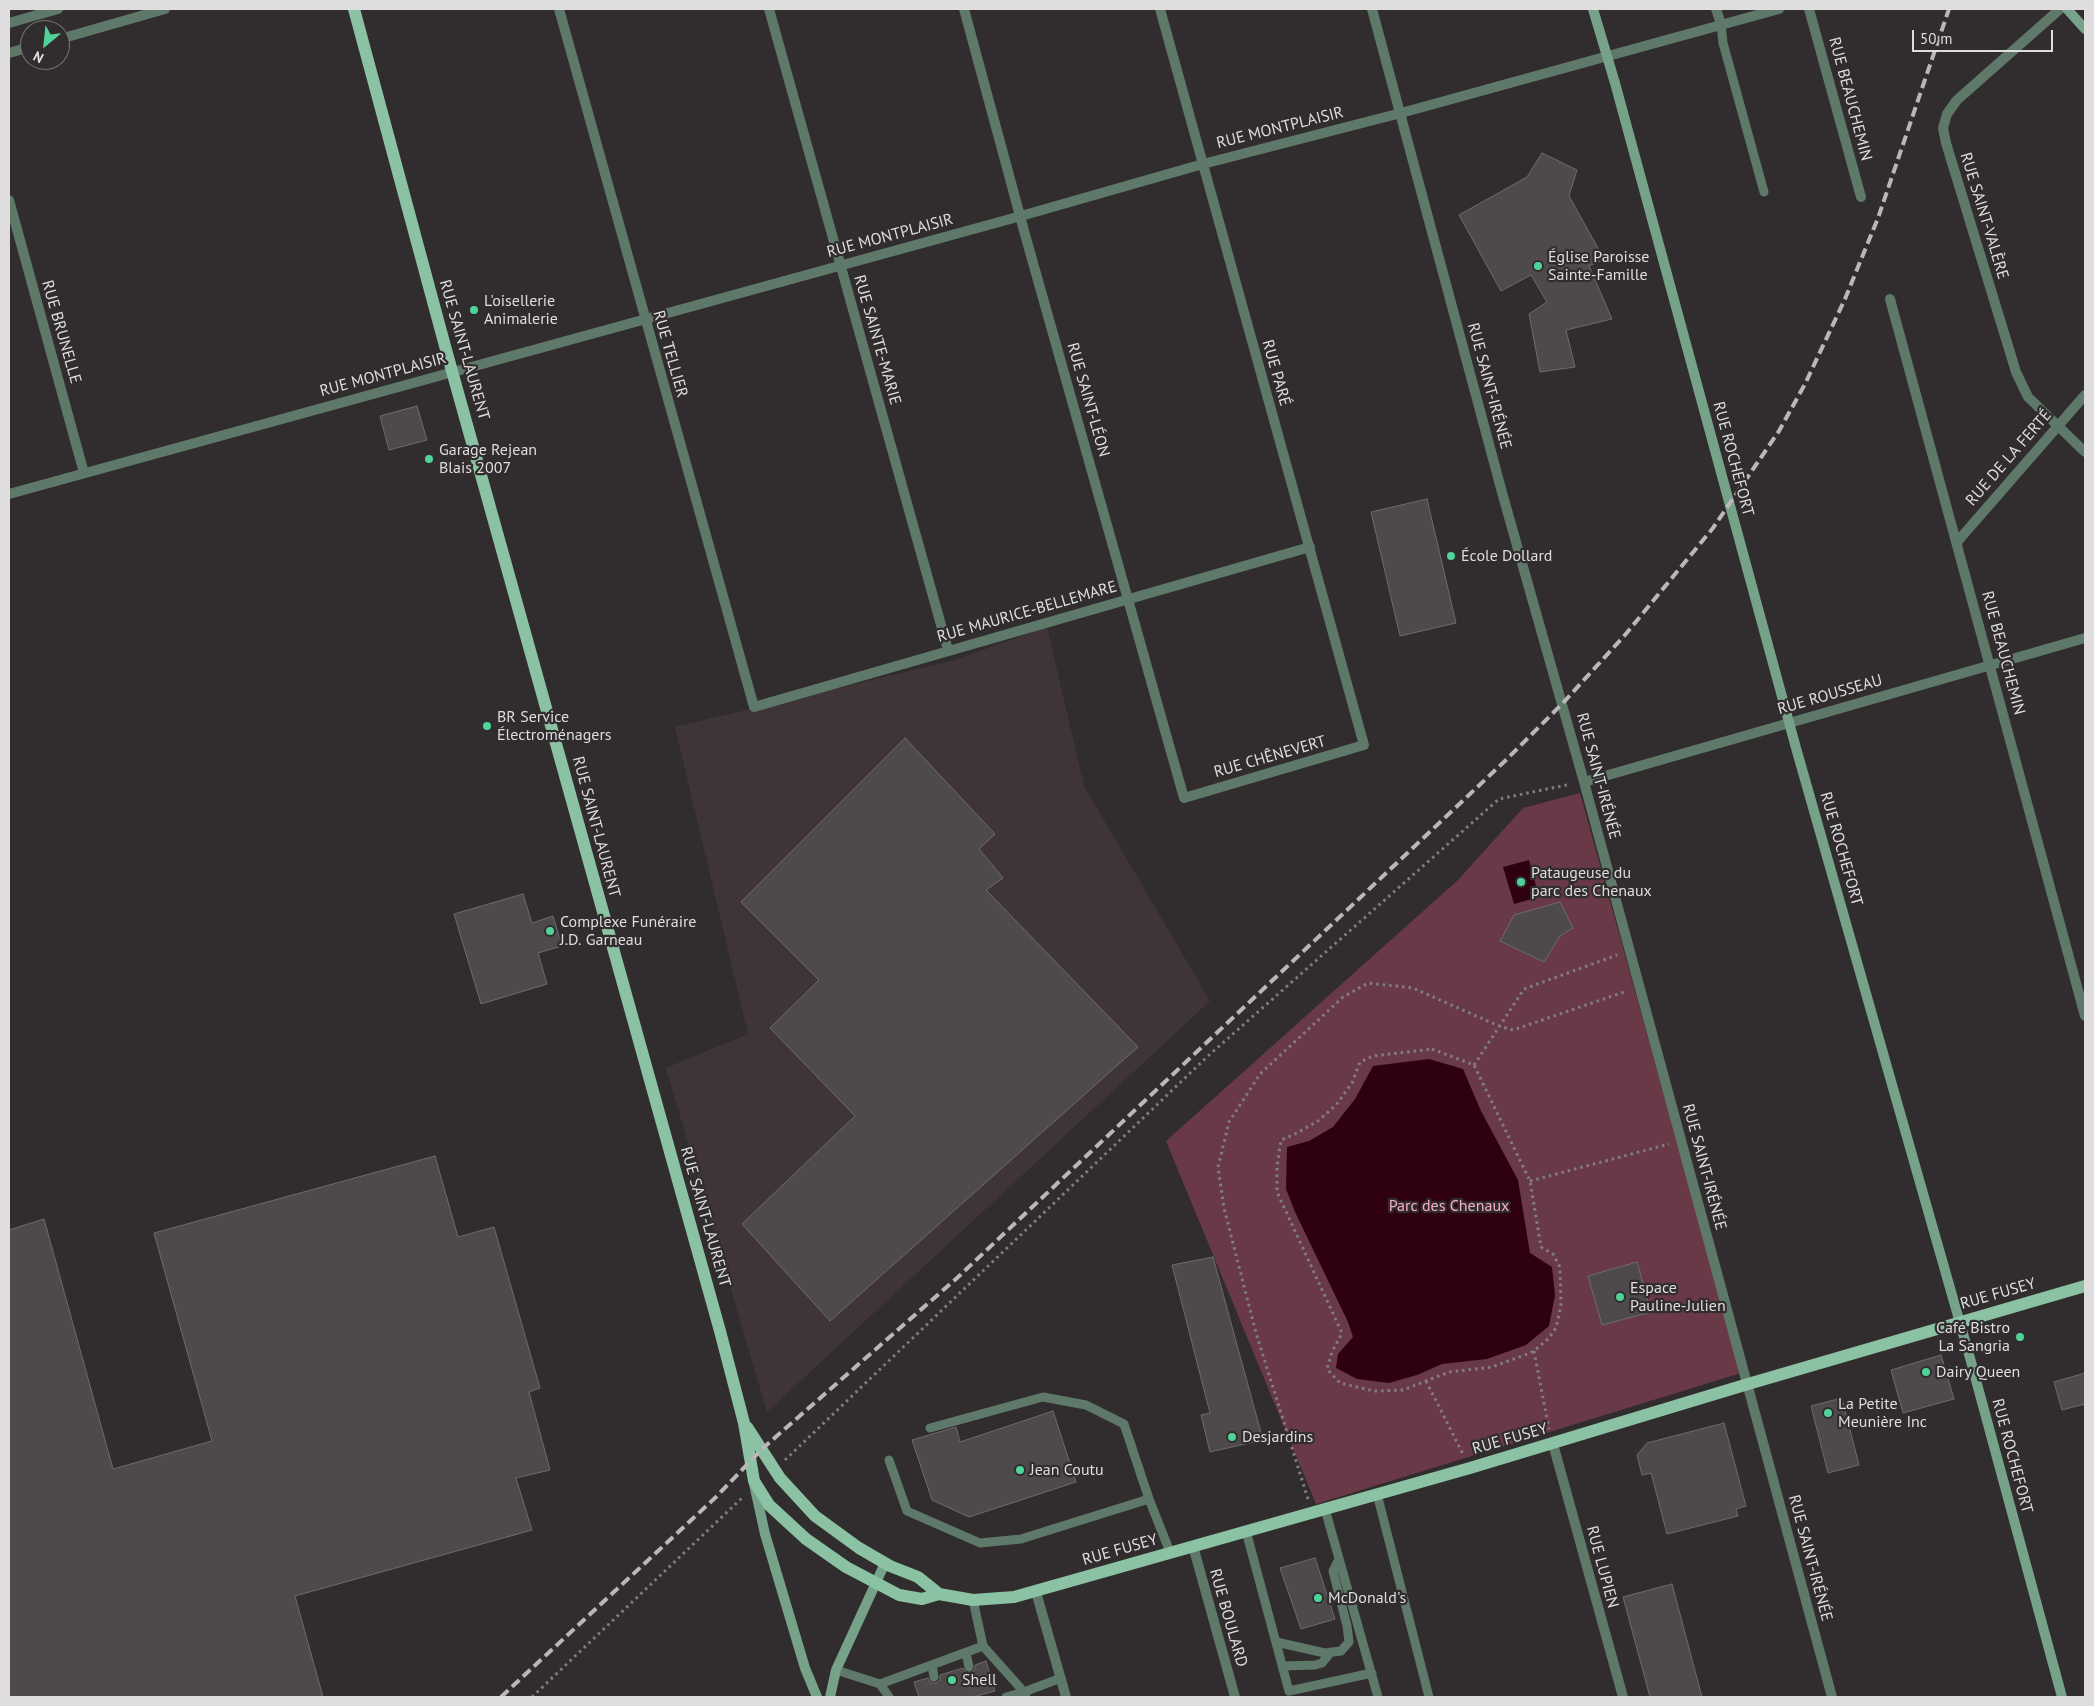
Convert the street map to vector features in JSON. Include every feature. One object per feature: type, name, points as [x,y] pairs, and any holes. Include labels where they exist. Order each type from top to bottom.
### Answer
[{"type":"main road","name":"RUE SAINT-LAURENT","points":[[354,9],[744,1423],[754,1483]]},
{"type":"main road","name":"RUE FUSEY","points":[[754,1483],[769,1505],[791,1528],[841,1564],[899,1595],[922,1599],[939,1594],[973,1600],[1005,1598],[1036,1592],[1170,1552],[1470,1468],[1748,1384],[2085,1286]]},
{"type":"main road","name":"RUE FUSEY","points":[[744,1423],[775,1470],[799,1500],[820,1519],[850,1543],[885,1563],[918,1577],[939,1594]]},
{"type":"street","points":[[9,23],[58,9]]},
{"type":"street","points":[[70,36],[159,9]]},
{"type":"street","name":"RUE TELLIER","points":[[559,9],[644,319],[754,707]]},
{"type":"street","name":"RUE SAINTE-MARIE","points":[[769,9],[948,650]]},
{"type":"street","name":"RUE SAINT-LÉON","points":[[964,9],[1184,798]]},
{"type":"street","name":"RUE PARÉ","points":[[1160,9],[1364,745]]},
{"type":"street","name":"RUE SAINT-IRÉNÉE","points":[[1372,9],[1503,496],[1584,782],[1832,1697]]},
{"type":"street","name":"RUE ROCHEFORT","points":[[1593,9],[1790,722],[1960,1322],[2062,1697]]},
{"type":"street","points":[[1716,9],[1721,24]]},
{"type":"street","name":"RUE MONTPLAISIR","points":[[9,494],[1021,216],[1203,164],[1401,113],[1779,9]]},
{"type":"street","name":"RUE BEAUCHEMIN","points":[[1809,9],[1861,196]]},
{"type":"street","name":"RUE SAINT-VALÈRE","points":[[2060,9],[1957,100],[1946,114],[1944,128],[1952,162],[2016,372],[2028,397],[2085,452]]},
{"type":"street","points":[[2067,9],[2085,29]]},
{"type":"street","name":"RUE BRUNELLE","points":[[9,200],[84,473]]},
{"type":"street","name":"RUE BEAUCHEMIN","points":[[1890,299],[2085,1016]]},
{"type":"street","name":"RUE DE LA FERTÉ","points":[[1957,542],[2085,395]]},
{"type":"street","name":"RUE MAURICE-BELLEMARE","points":[[754,707],[1310,547]]},
{"type":"street","name":"RUE ROUSSEAU","points":[[1584,782],[2085,638]]},
{"type":"street","name":"RUE CHÊNEVERT","points":[[1184,798],[1364,745]]},
{"type":"street","name":"RUE LUPIEN","points":[[1553,1444],[1623,1697]]},
{"type":"street","points":[[754,1483],[767,1543],[805,1668],[817,1697]]},
{"type":"street","name":"RUE BOULARD","points":[[1193,1546],[1235,1697]]},
{"type":"street","points":[[830,1697],[836,1670],[885,1563]]},
{"type":"street","points":[[1036,1592],[1066,1697]]},
{"type":"lane","points":[[1721,24],[1723,43],[1764,192]]},
{"type":"lane","points":[[930,1428],[1043,1397],[1086,1405],[1124,1424],[1149,1499],[1170,1552]]},
{"type":"lane","points":[[888,1460],[907,1511],[980,1543],[1021,1539],[1149,1499]]},
{"type":"lane","points":[[1377,1494],[1430,1697]]},
{"type":"lane","points":[[1325,1509],[1378,1697]]},
{"type":"lane","points":[[1246,1531],[1289,1692],[1372,1673]]},
{"type":"lane","points":[[1276,1642],[1302,1649],[1331,1652],[1341,1651],[1348,1642],[1347,1626],[1333,1571],[1339,1559]]},
{"type":"lane","points":[[973,1600],[983,1646],[1025,1695]]},
{"type":"lane","points":[[880,1684],[983,1646]]},
{"type":"lane","points":[[966,1652],[968,1667]]},
{"type":"lane","points":[[1283,1666],[1322,1663],[1331,1652]]},
{"type":"lane","points":[[932,1665],[934,1676]]},
{"type":"lane","points":[[836,1670],[880,1684],[889,1697]]},
{"type":"lane","points":[[1006,1697],[1025,1695],[1060,1678]]},
{"type":"path","points":[[775,1470],[1208,1056],[1499,799],[1584,782]]},
{"type":"path","points":[[1474,1065],[1524,989],[1629,950]]},
{"type":"path","points":[[1312,1513],[1256,1333],[1224,1208],[1218,1167],[1230,1122],[1260,1074],[1344,997],[1368,984],[1412,988],[1499,1026],[1513,1030],[1640,987]]},
{"type":"path","points":[[1432,1049],[1474,1065],[1530,1181],[1541,1247],[1553,1254],[1560,1267],[1561,1306],[1556,1328],[1548,1339],[1534,1351],[1492,1367],[1450,1372],[1403,1390],[1374,1392],[1340,1383],[1327,1369],[1332,1352],[1342,1333],[1277,1192],[1280,1140],[1318,1122],[1336,1105],[1352,1083],[1360,1062],[1373,1056],[1432,1049]]},
{"type":"path","points":[[1530,1181],[1681,1140]]},
{"type":"path","points":[[1534,1351],[1553,1444]]},
{"type":"path","points":[[1426,1381],[1470,1468]]},
{"type":"path","points":[[532,1697],[754,1483]]},
{"type":"shaded area","points":[[1047,627],[1084,786],[1210,1001],[767,1412],[666,1068],[748,1034],[675,727],[952,661]]},
{"type":"shaded area","name":"Pataugeuse du parc des Chenaux","points":[[1529,860],[1539,897],[1514,904],[1503,867]]},
{"type":"shaded area","points":[[1429,1059],[1463,1069],[1481,1111],[1518,1180],[1530,1253],[1552,1267],[1555,1295],[1549,1326],[1526,1345],[1487,1359],[1442,1364],[1417,1375],[1389,1383],[1357,1379],[1336,1368],[1338,1354],[1353,1337],[1348,1322],[1295,1212],[1286,1189],[1287,1147],[1309,1141],[1333,1127],[1355,1099],[1373,1066]]},
{"type":"green space","name":"Parc des Chenaux","points":[[1580,793],[1741,1373],[1316,1504],[1166,1141],[1458,880],[1523,808]]},
{"type":"building","name":"Église Paroisse Sainte-Famille","points":[[1542,153],[1577,170],[1569,196],[1604,259],[1589,266],[1612,319],[1566,330],[1575,367],[1540,372],[1529,314],[1547,302],[1531,275],[1501,291],[1459,215],[1527,177]]},
{"type":"building","points":[[417,406],[427,440],[389,450],[380,416]]},
{"type":"building","points":[[1427,499],[1456,623],[1400,636],[1371,512]]},
{"type":"building","points":[[905,738],[995,834],[979,849],[1003,878],[986,890],[1138,1047],[830,1321],[742,1224],[855,1116],[770,1028],[819,980],[741,902]]},
{"type":"building","points":[[523,894],[532,923],[553,916],[562,946],[538,953],[547,984],[481,1004],[454,914]]},
{"type":"building","points":[[1560,902],[1573,928],[1560,936],[1544,962],[1500,941],[1514,915]]},
{"type":"building","points":[[435,1156],[458,1237],[494,1227],[540,1388],[529,1392],[550,1470],[516,1478],[532,1530],[295,1596],[323,1697],[9,1697],[9,1230],[44,1219],[113,1469],[212,1441],[154,1233]]},
{"type":"building","points":[[1213,1257],[1263,1440],[1210,1452],[1201,1415],[1210,1413],[1172,1265]]},
{"type":"building","points":[[1637,1262],[1651,1312],[1602,1325],[1588,1276]]},
{"type":"building","points":[[1941,1355],[1954,1399],[1903,1413],[1891,1370]]},
{"type":"building","points":[[2085,1373],[2085,1404],[2062,1410],[2054,1382]]},
{"type":"building","points":[[1842,1398],[1859,1465],[1828,1473],[1811,1406]]},
{"type":"building","points":[[1053,1411],[1076,1482],[969,1517],[932,1500],[912,1440],[956,1427],[960,1442]]},
{"type":"building","points":[[1724,1423],[1746,1506],[1736,1509],[1738,1516],[1667,1534],[1651,1473],[1642,1475],[1637,1455],[1647,1443]]},
{"type":"building","points":[[1315,1558],[1335,1619],[1301,1629],[1280,1568]]},
{"type":"building","points":[[1672,1584],[1702,1697],[1650,1697],[1623,1597]]},
{"type":"building","points":[[986,1661],[995,1691],[973,1697],[919,1697],[914,1682],[928,1678],[931,1683],[936,1683],[940,1680],[940,1675],[963,1668],[967,1673],[971,1673],[975,1669],[975,1665]]},
{"type":"railway","points":[[501,1697],[716,1497],[762,1449],[957,1278],[1506,760],[1562,704],[1625,635],[1713,528],[1779,431],[1805,384],[1845,299],[1878,218],[1949,9]]},
{"type":"place","name":"Église Paroisse Sainte-Famille","points":[[1538,266]]},
{"type":"place","name":"L'oisellerie Animalerie","points":[[474,310]]},
{"type":"place","name":"Garage Rejean Blais 2007","points":[[429,459]]},
{"type":"place","name":"École Dollard","points":[[1451,556]]},
{"type":"place","name":"BR Service Électroménagers","points":[[487,726]]},
{"type":"place","name":"Pataugeuse du parc des Chenaux","points":[[1521,882]]},
{"type":"place","name":"Complexe Funéraire J.D. Garneau","points":[[550,931]]},
{"type":"place","name":"Espace Pauline-Julien","points":[[1620,1297]]},
{"type":"place","name":"Café Bistro La Sangria","points":[[2020,1337]]},
{"type":"place","name":"Dairy Queen","points":[[1926,1372]]},
{"type":"place","name":"La Petite Meunière Inc","points":[[1828,1413]]},
{"type":"place","name":"Desjardins","points":[[1232,1437]]},
{"type":"place","name":"Jean Coutu","points":[[1020,1470]]},
{"type":"place","name":"McDonald's","points":[[1318,1598]]},
{"type":"place","name":"Shell","points":[[952,1680]]}]
